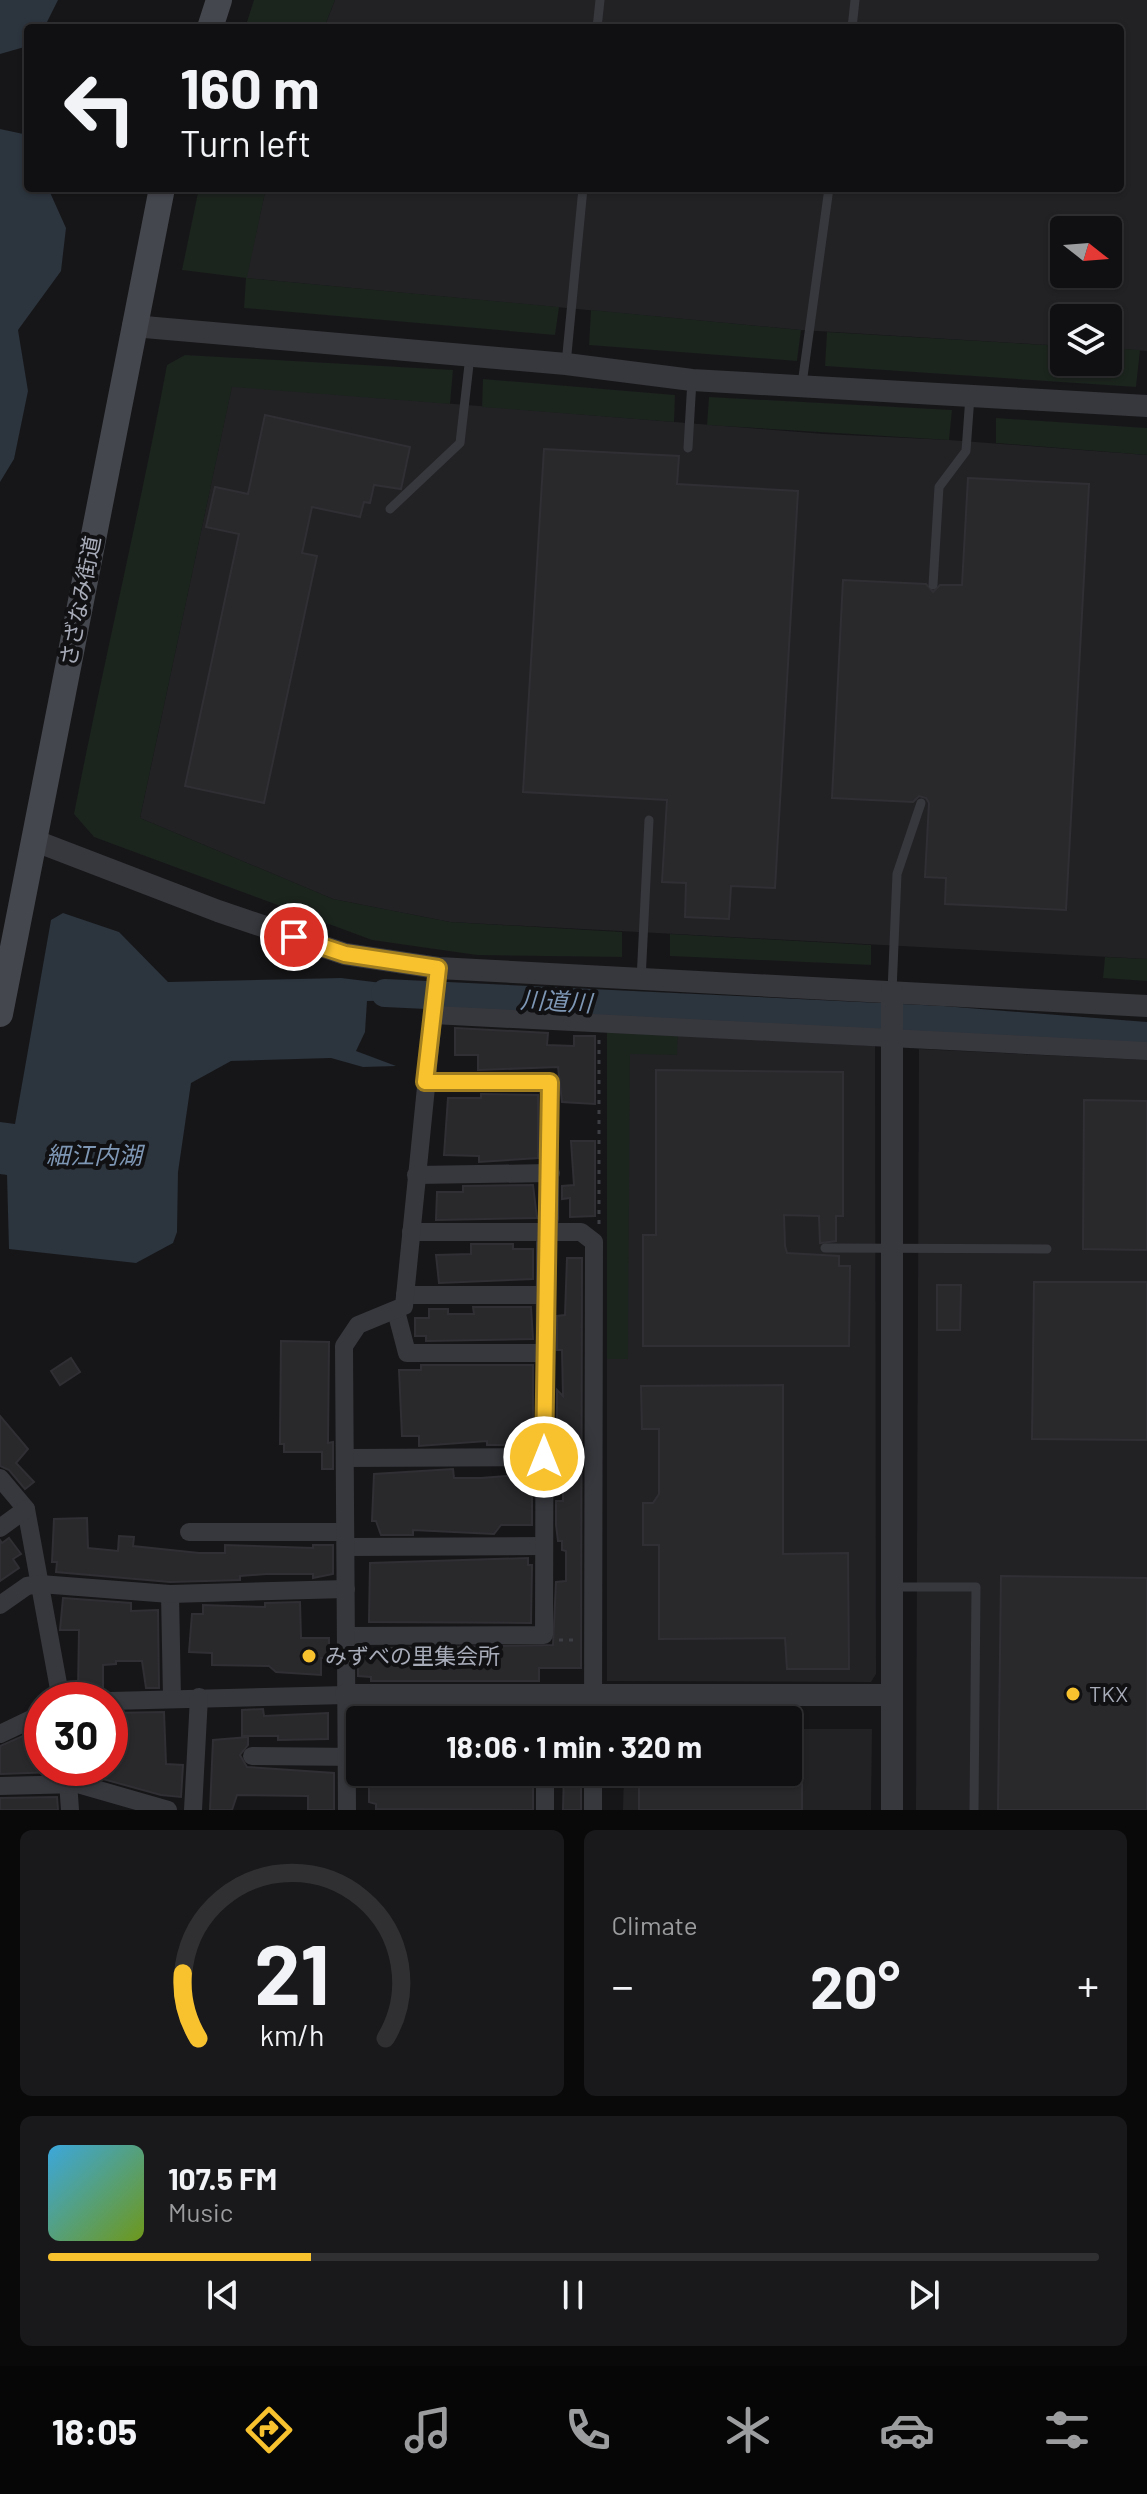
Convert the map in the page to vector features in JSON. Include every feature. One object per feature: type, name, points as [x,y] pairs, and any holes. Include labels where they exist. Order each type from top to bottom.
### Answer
[{"type":"main road","points":[[211,24],[219,0]]},
{"type":"main road","name":"さざなみ街道","points":[[0,1014],[161,192]]},
{"type":"street","points":[[133,326],[566,364],[692,380],[1147,406]]},
{"type":"street","points":[[33,840],[218,911],[345,954],[437,975],[641,980],[893,1000],[1147,1006]]},
{"type":"street","points":[[437,975],[401,1303],[407,1353],[544,1353]]},
{"type":"street","points":[[892,1810],[893,1000]]},
{"type":"street","points":[[434,1012],[599,1024],[893,1035],[1147,1051]]},
{"type":"street","points":[[346,1636],[544,1635],[544,1295],[551,1173],[550,1082],[425,1082]]},
{"type":"street","points":[[416,1175],[551,1173]]},
{"type":"street","points":[[411,1232],[581,1232],[590,1236],[595,1244],[594,1706]]},
{"type":"street","points":[[347,1706],[346,1342],[358,1325],[401,1303],[544,1295]]},
{"type":"street","points":[[345,1458],[544,1459]]},
{"type":"street","points":[[0,1478],[26,1509],[58,1682]]},
{"type":"street","points":[[0,1528],[26,1509]]},
{"type":"street","points":[[189,1532],[544,1546]]},
{"type":"street","points":[[0,1605],[27,1586],[40,1584],[170,1594],[346,1589]]},
{"type":"street","points":[[170,1594],[172,1698]]},
{"type":"street","points":[[128,1700],[346,1695],[892,1695]]},
{"type":"street","points":[[193,1810],[199,1697]]},
{"type":"street","points":[[0,1734],[24,1723]]},
{"type":"street","points":[[252,1756],[346,1757]]},
{"type":"street","points":[[0,1786],[24,1782]]},
{"type":"street","points":[[68,1786],[70,1810]]},
{"type":"street","points":[[97,1786],[168,1810]]},
{"type":"street","points":[[347,1810],[349,1786]]},
{"type":"street","points":[[545,1786],[545,1810]]},
{"type":"street","points":[[593,1786],[593,1810]]},
{"type":"lane","points":[[597,24],[600,0]]},
{"type":"lane","points":[[852,24],[855,0]]},
{"type":"lane","points":[[566,364],[583,192]]},
{"type":"lane","points":[[802,388],[828,192]]},
{"type":"lane","points":[[390,509],[460,443],[470,356]]},
{"type":"lane","points":[[688,448],[692,380]]},
{"type":"lane","points":[[933,585],[939,487],[966,451],[970,396]]},
{"type":"lane","points":[[893,1000],[897,874],[921,803]]},
{"type":"lane","points":[[641,980],[649,820]]},
{"type":"lane","points":[[825,1248],[1047,1249]]},
{"type":"lane","points":[[892,1587],[976,1587],[974,1810]]},
{"type":"path","points":[[590,1236],[599,1226],[599,1024]]},
{"type":"path","points":[[544,1459],[594,1461]]},
{"type":"path","points":[[544,1635],[551,1640],[594,1640]]},
{"type":"shaded area","points":[[254,0],[335,0],[326,24],[246,24]]},
{"type":"shaded area","points":[[335,0],[1147,0],[1147,351],[1122,349],[1122,304],[1050,304],[1050,345],[801,330],[246,278],[265,192],[1124,192],[1124,24],[326,24]]},
{"type":"shaded area","points":[[198,192],[265,192],[247,278],[559,307],[555,335],[244,308],[246,278],[182,270]]},
{"type":"shaded area","points":[[591,310],[801,330],[797,361],[589,345]]},
{"type":"shaded area","points":[[827,332],[1050,345],[1050,376],[1122,376],[1122,349],[1140,350],[1136,387],[825,366]]},
{"type":"shaded area","points":[[185,355],[453,370],[450,404],[232,387],[140,818],[333,899],[450,922],[622,932],[622,957],[477,955],[372,940],[94,837],[74,814],[167,365]]},
{"type":"shaded area","points":[[483,379],[675,395],[674,422],[482,407]]},
{"type":"shaded area","points":[[232,386],[824,434],[1147,455],[1147,959],[450,922],[333,899],[140,818]]},
{"type":"shaded area","points":[[709,397],[952,410],[949,440],[707,425]]},
{"type":"shaded area","points":[[996,418],[1147,428],[1147,455],[996,443]]},
{"type":"shaded area","points":[[670,934],[871,945],[871,965],[670,956]]},
{"type":"shaded area","points":[[1105,957],[1147,959],[1147,981],[1103,978]]},
{"type":"shaded area","points":[[607,1032],[875,1046],[876,1674],[871,1682],[607,1681]]},
{"type":"shaded area","points":[[607,1032],[678,1036],[677,1055],[630,1054],[628,1359],[607,1359]]},
{"type":"shaded area","points":[[919,1049],[1147,1060],[1147,1810],[916,1810]]},
{"type":"shaded area","points":[[802,1729],[872,1729],[871,1810],[623,1810],[624,1786],[802,1786]]},
{"type":"water","points":[[0,0],[58,0],[46,24],[24,24],[24,47],[0,54]]},
{"type":"water","points":[[0,129],[24,134],[24,192],[50,192],[66,228],[61,271],[18,330],[28,391],[14,459],[0,482]]},
{"type":"water","name":"細江内湖","points":[[63,913],[119,932],[168,982],[341,978],[423,988],[423,1000],[367,1001],[365,1032],[356,1051],[396,1066],[363,1067],[331,1058],[231,1061],[191,1083],[178,1172],[177,1232],[173,1243],[136,1263],[9,1249],[7,1175],[0,1174],[0,1122],[15,1124],[51,920]]},
{"type":"building","points":[[265,415],[410,447],[401,489],[374,485],[370,503],[364,502],[360,517],[312,507],[302,553],[317,556],[264,803],[185,786],[239,534],[206,527],[215,487],[248,494]]},
{"type":"building","points":[[544,449],[679,456],[677,484],[798,491],[775,888],[731,886],[729,919],[685,917],[686,883],[662,882],[667,800],[523,792]]},
{"type":"building","points":[[968,478],[1089,484],[1066,910],[945,904],[946,878],[925,877],[929,803],[926,798],[919,796],[913,802],[832,798],[843,580],[926,584],[933,592],[940,585],[962,585]]},
{"type":"building","points":[[455,1028],[548,1033],[547,1045],[574,1046],[574,1036],[595,1036],[595,1104],[562,1102],[558,1067],[478,1070],[478,1055],[455,1055]]},
{"type":"building","points":[[656,1070],[843,1072],[843,1216],[836,1216],[836,1241],[820,1243],[819,1216],[784,1215],[787,1253],[839,1256],[839,1266],[850,1266],[849,1346],[643,1346],[643,1235],[656,1235]]},
{"type":"building","points":[[481,1094],[538,1095],[538,1158],[479,1162],[479,1156],[444,1155],[448,1098],[481,1098]]},
{"type":"building","points":[[1084,1100],[1147,1101],[1147,1250],[1083,1249]]},
{"type":"building","points":[[571,1141],[595,1141],[595,1216],[570,1217],[570,1198],[562,1199],[562,1186],[574,1185]]},
{"type":"building","points":[[533,1185],[537,1218],[436,1220],[437,1192],[463,1192],[463,1186]]},
{"type":"building","points":[[471,1244],[513,1244],[513,1249],[533,1249],[533,1279],[439,1283],[436,1255],[471,1254]]},
{"type":"building","points":[[567,1258],[582,1258],[581,1668],[539,1668],[539,1681],[371,1681],[371,1677],[358,1676],[358,1653],[385,1653],[385,1648],[553,1645],[556,1582],[566,1581],[566,1551],[562,1550],[562,1541],[558,1541],[556,1501],[563,1501],[563,1475],[566,1475],[565,1427],[557,1428],[557,1390],[563,1396],[562,1350],[557,1350],[557,1316],[565,1315]]},
{"type":"building","points":[[1034,1282],[1147,1282],[1147,1440],[1032,1439]]},
{"type":"building","points":[[937,1285],[961,1285],[960,1330],[937,1330]]},
{"type":"building","points":[[473,1307],[531,1307],[533,1339],[426,1341],[426,1336],[415,1336],[415,1318],[429,1318],[429,1309],[448,1309],[448,1314],[474,1314]]},
{"type":"building","points":[[281,1341],[329,1342],[328,1443],[333,1442],[333,1469],[322,1469],[322,1452],[284,1452],[284,1444],[280,1444]]},
{"type":"building","points":[[71,1358],[80,1372],[60,1385],[51,1371]]},
{"type":"building","points":[[421,1365],[533,1365],[533,1434],[514,1434],[514,1445],[487,1445],[487,1441],[419,1446],[419,1436],[402,1436],[399,1370],[421,1370]]},
{"type":"building","points":[[783,1385],[783,1554],[848,1553],[849,1669],[787,1669],[785,1638],[659,1639],[659,1545],[643,1545],[643,1503],[653,1503],[659,1494],[659,1429],[642,1429],[641,1386]]},
{"type":"building","points":[[0,1416],[28,1449],[16,1463],[34,1482],[25,1489],[9,1470],[0,1466]]},
{"type":"building","points":[[453,1469],[454,1478],[481,1478],[520,1475],[520,1469],[528,1469],[532,1474],[532,1525],[501,1525],[494,1534],[413,1530],[413,1535],[381,1535],[376,1521],[372,1521],[374,1474]]},
{"type":"building","points":[[87,1518],[88,1548],[118,1551],[119,1536],[134,1537],[133,1546],[199,1553],[225,1553],[225,1545],[313,1548],[313,1545],[333,1545],[333,1574],[313,1578],[313,1574],[266,1574],[240,1576],[240,1580],[170,1582],[56,1572],[57,1562],[52,1562],[54,1519]]},
{"type":"building","points":[[9,1538],[21,1554],[13,1559],[19,1568],[0,1581],[0,1540],[2,1543]]},
{"type":"building","points":[[528,1558],[528,1565],[532,1565],[531,1623],[369,1622],[370,1563]]},
{"type":"building","name":"TKX","points":[[1001,1576],[1147,1578],[1147,1810],[998,1810]]},
{"type":"building","points":[[63,1598],[131,1603],[131,1611],[158,1610],[159,1688],[146,1688],[142,1661],[116,1661],[116,1664],[103,1665],[103,1682],[78,1682],[79,1630],[60,1630]]},
{"type":"building","points":[[300,1602],[301,1638],[329,1638],[329,1658],[321,1658],[321,1675],[276,1672],[269,1666],[212,1665],[212,1653],[189,1652],[192,1614],[203,1614],[203,1605],[265,1607],[265,1603]]},
{"type":"building","points":[[263,1709],[264,1716],[328,1713],[328,1739],[278,1740],[278,1736],[242,1736],[242,1710]]},
{"type":"building","points":[[164,1712],[166,1764],[183,1765],[181,1797],[128,1786],[128,1713]]},
{"type":"building","points":[[24,1736],[24,1773],[0,1774],[0,1746]]},
{"type":"building","points":[[248,1737],[248,1745],[240,1755],[247,1767],[334,1773],[334,1810],[308,1810],[308,1796],[237,1795],[232,1810],[210,1810],[213,1740]]},
{"type":"building","points":[[369,1786],[533,1786],[533,1810],[376,1809],[376,1804],[369,1802]]},
{"type":"building","points":[[564,1786],[581,1786],[581,1810],[563,1810]]},
{"type":"building","points":[[639,1786],[802,1786],[802,1810],[639,1810]]},
{"type":"building","points":[[57,1797],[58,1810],[0,1810],[0,1798]]},
{"type":"waterway","name":"川道川","points":[[385,993],[942,1020],[1147,1036]]},
{"type":"place","name":"みずべの里集会所","points":[[309,1656]]},
{"type":"place","name":"TKX","points":[[1073,1694]]},
{"type":"route","points":[[294,937],[345,954],[438,968],[425,1082],[550,1082],[551,1173],[550,1219],[545,1243],[544,1457]]}]
